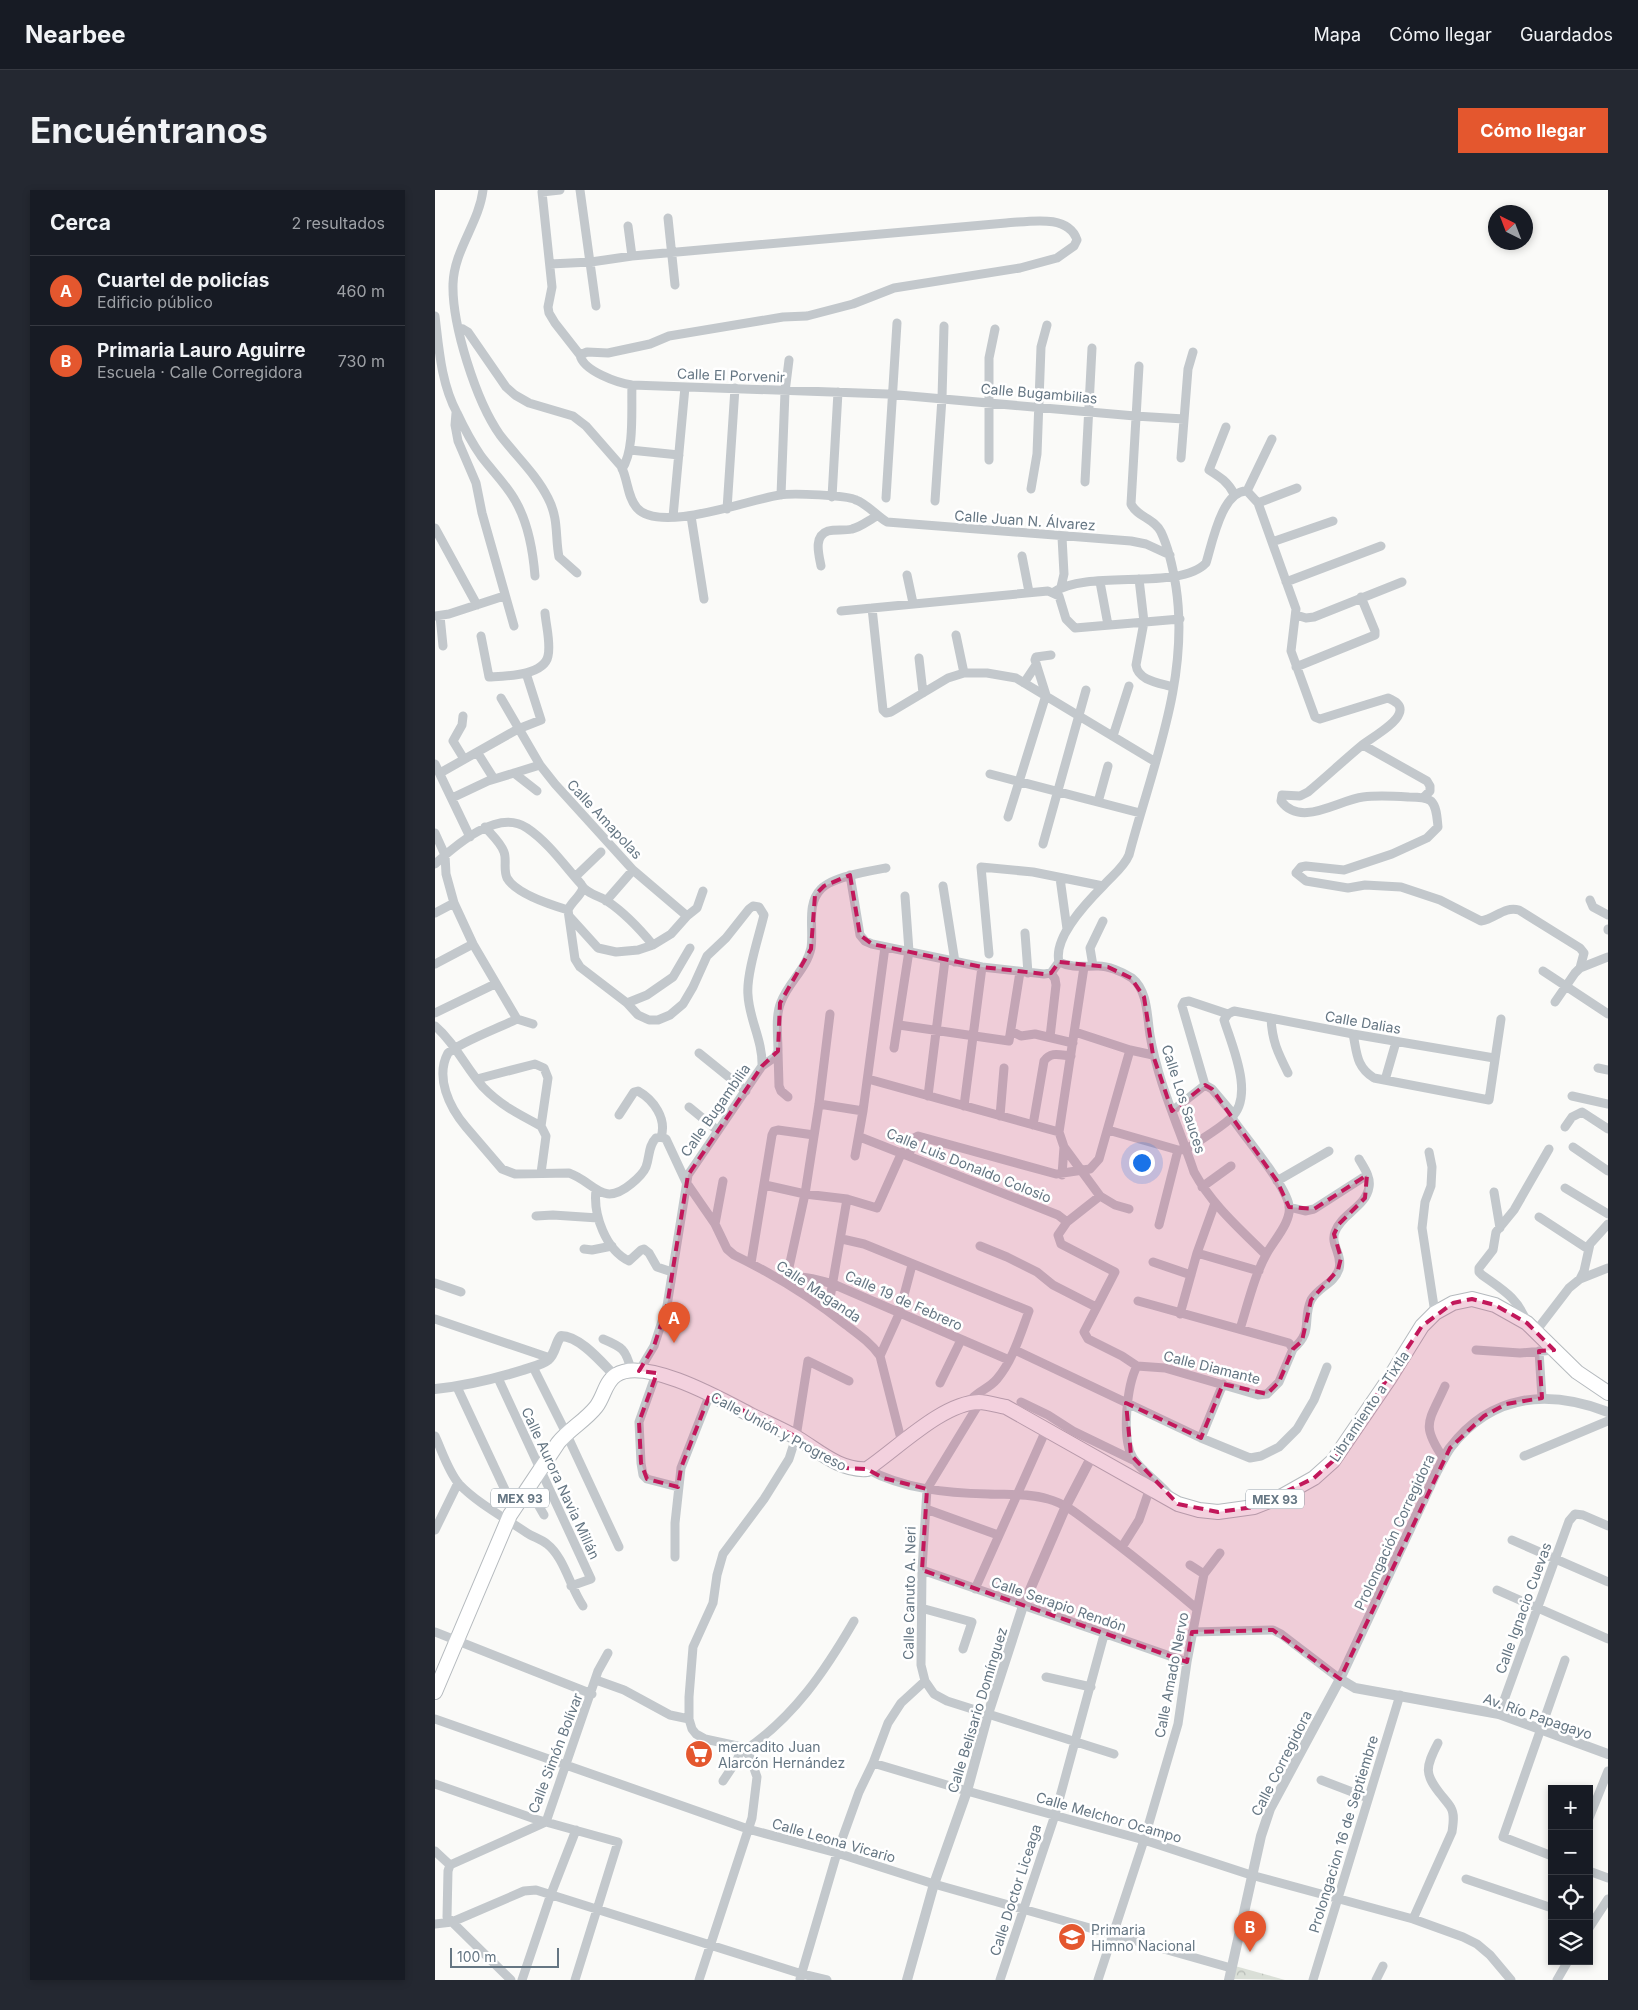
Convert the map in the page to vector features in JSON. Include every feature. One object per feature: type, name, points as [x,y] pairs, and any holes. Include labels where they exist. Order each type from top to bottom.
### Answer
[{"type":"main road","name":"Libramiento a Tixtla","points":[[973,1403],[1006,1407],[1178,1504],[1199,1510],[1218,1512],[1254,1507],[1282,1496],[1314,1478],[1333,1461],[1389,1379],[1422,1326],[1435,1313],[1453,1303],[1472,1299],[1495,1305],[1532,1327],[1577,1372],[1608,1393]]},
{"type":"main road","name":"Calle Unión y Progreso","points":[[635,1371],[673,1378],[711,1394],[796,1437],[846,1468],[867,1469]]},
{"type":"main road","points":[[615,1376],[635,1371]]},
{"type":"main road","name":"MEX 93","points":[[435,1692],[511,1514],[539,1469],[566,1433],[590,1415],[598,1405],[609,1382],[615,1376]]},
{"type":"main road","points":[[867,1469],[925,1425],[955,1407],[973,1403]]},
{"type":"street","points":[[483,190],[477,214],[459,252],[453,283],[458,328],[480,396],[499,434],[539,482],[549,500],[557,527],[559,558],[577,573]]},
{"type":"street","name":"Calle El Porvenir","points":[[560,190],[541,192],[552,287],[548,306],[549,313],[582,360],[592,369],[618,383],[632,385],[735,388],[785,392],[891,394]]},
{"type":"street","points":[[580,190],[596,306]]},
{"type":"street","points":[[668,218],[675,285]]},
{"type":"street","points":[[550,264],[591,262],[632,256],[1006,223],[1050,221],[1064,224],[1075,233],[1077,240],[1074,246],[1057,258],[1020,268],[894,288],[853,304],[807,316],[783,317],[669,336],[629,349],[608,353],[587,352],[580,355]]},
{"type":"street","points":[[628,226],[632,256]]},
{"type":"street","points":[[435,316],[441,369],[446,387],[456,412],[475,447],[500,478],[522,514],[530,537],[535,576]]},
{"type":"street","points":[[886,498],[891,394],[897,323]]},
{"type":"street","points":[[1031,489],[1037,454],[1041,347],[1047,325]]},
{"type":"street","points":[[935,501],[942,398],[944,326]]},
{"type":"street","points":[[458,328],[468,332],[507,387],[515,395],[529,403],[573,416],[585,426],[622,469],[627,463],[630,450],[632,385]]},
{"type":"street","points":[[989,460],[989,358],[995,329]]},
{"type":"street","points":[[1085,482],[1087,412],[1092,348]]},
{"type":"street","points":[[1181,458],[1189,369],[1193,352]]},
{"type":"street","points":[[781,495],[785,392],[789,360]]},
{"type":"street","points":[[850,875],[860,935],[865,941],[885,947],[982,967],[1044,974],[1051,973],[1059,962],[1060,946],[1067,929],[1126,861],[1167,719],[1178,662],[1180,619],[1170,555],[1161,531],[1150,519],[1140,514],[1131,504],[1139,366]]},
{"type":"street","points":[[673,517],[685,387]]},
{"type":"street","points":[[727,509],[735,388]]},
{"type":"street","points":[[832,497],[838,392]]},
{"type":"street","name":"Calle Bugambilias","points":[[891,394],[1184,419]]},
{"type":"street","points":[[456,412],[455,425],[458,441],[476,483],[482,514],[504,596],[515,626]]},
{"type":"street","points":[[1226,428],[1209,470],[1223,479],[1234,494]]},
{"type":"street","points":[[1247,491],[1272,439]]},
{"type":"street","points":[[630,450],[679,455]]},
{"type":"street","name":"Calle Juan N. Álvarez","points":[[622,469],[632,500],[637,509],[647,516],[691,516],[781,495],[832,497],[856,499],[877,516],[887,522],[896,524],[1147,544],[1170,555]]},
{"type":"street","points":[[1258,503],[1297,488]]},
{"type":"street","points":[[841,611],[1048,591],[1100,582],[1174,576],[1192,572],[1201,568],[1206,563],[1219,518],[1234,494],[1247,491],[1258,503],[1296,609],[1290,645],[1315,717],[1320,719],[1388,698],[1396,701],[1400,706],[1400,713],[1394,721],[1308,792],[1300,796],[1282,794],[1281,801],[1289,809],[1307,813],[1318,812],[1361,797],[1391,796],[1423,798],[1432,802],[1436,810],[1438,827],[1433,833],[1427,838],[1393,854],[1344,870],[1306,866],[1301,867],[1297,873],[1306,881],[1348,888],[1365,885],[1401,887],[1440,900],[1481,921],[1512,908],[1523,912],[1580,948],[1584,953],[1580,968],[1555,1002]]},
{"type":"street","points":[[691,516],[704,599]]},
{"type":"street","points":[[821,566],[818,544],[824,534],[828,531],[851,529],[877,516]]},
{"type":"street","points":[[1272,542],[1333,521]]},
{"type":"street","points":[[435,528],[477,605]]},
{"type":"street","points":[[1062,537],[1064,574],[1058,589],[1059,596],[1068,623],[1075,628],[1180,619]]},
{"type":"street","points":[[1286,582],[1381,546]]},
{"type":"street","points":[[1022,556],[1029,592]]},
{"type":"street","points":[[907,575],[913,603]]},
{"type":"street","points":[[1139,579],[1144,622],[1136,665],[1137,672],[1141,677],[1173,687]]},
{"type":"street","points":[[1100,582],[1108,625]]},
{"type":"street","points":[[1296,615],[1306,618],[1314,617],[1361,596],[1401,582]]},
{"type":"street","points":[[443,646],[438,616],[504,596]]},
{"type":"street","points":[[1297,667],[1375,635],[1361,596]]},
{"type":"street","points":[[872,608],[883,710],[886,713],[891,712],[948,678],[964,673],[987,673],[1016,678],[1154,761]]},
{"type":"street","points":[[481,636],[489,677],[526,674],[543,664],[548,656],[545,613]]},
{"type":"street","points":[[956,635],[964,673]]},
{"type":"street","points":[[1008,817],[1046,695],[1035,660],[1036,657],[1051,655]]},
{"type":"street","points":[[919,658],[923,693]]},
{"type":"street","points":[[1024,682],[1036,665]]},
{"type":"street","points":[[440,773],[518,729],[541,720],[526,674]]},
{"type":"street","points":[[1113,736],[1129,686]]},
{"type":"street","points":[[1043,844],[1086,690]]},
{"type":"street","points":[[501,698],[518,729]]},
{"type":"street","points":[[463,716],[462,725],[453,741],[464,759]]},
{"type":"street","name":"Calle Amapolas","points":[[518,729],[540,765],[555,784],[633,870],[687,916]]},
{"type":"street","points":[[1363,745],[1427,781],[1431,786],[1423,798]]},
{"type":"street","points":[[477,752],[494,779]]},
{"type":"street","points":[[435,764],[470,837]]},
{"type":"street","points":[[452,798],[494,779],[540,765]]},
{"type":"street","points":[[1098,802],[1108,766]]},
{"type":"street","points":[[514,772],[537,791]]},
{"type":"street","points":[[990,774],[1140,813]]},
{"type":"street","points":[[435,864],[485,827],[504,822],[526,827],[542,841],[583,888],[606,901],[631,919],[653,945]]},
{"type":"street","points":[[485,827],[504,853],[504,869],[507,878],[513,886],[568,913],[598,948],[603,951],[638,950],[653,945],[671,934],[697,908],[703,891]]},
{"type":"street","points":[[435,833],[445,855],[446,874],[454,903],[473,944],[517,1019],[533,1024]]},
{"type":"street","points":[[575,877],[601,852]]},
{"type":"street","points":[[989,954],[981,867],[1033,872],[1103,886]]},
{"type":"street","points":[[788,1097],[781,1091],[779,1086],[778,1015],[780,1002],[802,968],[811,949],[813,903],[819,890],[824,886],[850,875],[886,868]]},
{"type":"street","points":[[606,901],[633,870]]},
{"type":"street","points":[[1060,878],[1067,929]]},
{"type":"street","points":[[943,886],[955,962]]},
{"type":"street","points":[[583,888],[581,895],[570,905],[568,913],[575,959],[588,974],[627,1003],[647,995],[673,977],[690,948]]},
{"type":"street","points":[[894,1048],[909,951],[905,896]]},
{"type":"street","points":[[1590,900],[1593,906],[1608,915]]},
{"type":"street","points":[[435,913],[454,903]]},
{"type":"street","name":"Calle Bugambilia","points":[[627,1003],[638,1016],[649,1020],[658,1020],[669,1015],[683,1004],[707,956],[726,938],[749,909],[753,906],[759,907],[764,916],[748,982],[747,996],[763,1056],[762,1066],[693,1164],[686,1182],[667,1306],[654,1346],[635,1371]]},
{"type":"street","points":[[1103,921],[1089,948],[1089,966],[1073,1043],[1059,1132],[1064,1147],[1100,1196],[1115,1205],[1129,1209]]},
{"type":"street","points":[[899,1025],[1009,1041],[1024,972],[1025,933]]},
{"type":"street","points":[[435,964],[473,944]]},
{"type":"street","points":[[855,1156],[860,1137],[885,947]]},
{"type":"street","points":[[1580,968],[1608,957]]},
{"type":"street","points":[[928,1096],[945,960]]},
{"type":"street","name":"Calle Los Sauces","points":[[1059,962],[1066,966],[1108,967],[1131,978],[1138,986],[1144,997],[1153,1055],[1182,1150],[1202,1187],[1266,1255]]},
{"type":"street","points":[[964,1106],[982,967]]},
{"type":"street","points":[[1543,971],[1608,1014]]},
{"type":"street","points":[[1050,1037],[1056,986],[1055,979],[1051,973]]},
{"type":"street","points":[[435,1013],[495,984]]},
{"type":"street","name":"Calle Dalias","points":[[1205,1085],[1182,1006],[1184,1002],[1189,1001],[1228,1014],[1234,1011],[1396,1042],[1494,1058]]},
{"type":"street","points":[[786,1282],[805,1194],[830,1014]]},
{"type":"street","points":[[1159,1224],[1182,1150],[1233,1116],[1239,1108],[1243,1085],[1224,1020],[1228,1014]]},
{"type":"street","points":[[1271,1018],[1275,1047],[1288,1073]]},
{"type":"street","points":[[517,1019],[455,1048],[437,1061],[435,1081],[443,1099],[502,1169],[515,1174],[569,1173],[577,1176],[596,1190],[613,1195],[628,1186],[646,1168],[650,1144],[656,1138],[661,1137],[664,1129],[660,1114],[638,1091],[634,1092],[619,1115]]},
{"type":"street","points":[[1353,1034],[1359,1063],[1364,1072],[1374,1078],[1489,1100],[1501,1019]]},
{"type":"street","points":[[435,1026],[444,1033],[477,1079],[506,1108],[541,1126]]},
{"type":"street","points":[[1011,1031],[1021,1036],[1035,1034],[1073,1043]]},
{"type":"street","points":[[1075,1032],[1130,1050],[1153,1055]]},
{"type":"street","points":[[1385,1080],[1396,1042]]},
{"type":"street","points":[[765,1185],[805,1194],[847,1199],[877,1208],[913,1138],[918,1136],[1062,1175],[1090,1169],[1096,1165],[1099,1159],[1130,1050]]},
{"type":"street","points":[[762,1066],[775,1056],[778,1051]]},
{"type":"street","points":[[699,1053],[746,1091]]},
{"type":"street","points":[[1033,1125],[1044,1061],[1047,1056],[1053,1054],[1071,1056]]},
{"type":"street","points":[[477,1079],[535,1064],[545,1068],[549,1078],[541,1126],[545,1136],[541,1173]]},
{"type":"street","points":[[999,1116],[1004,1068]]},
{"type":"street","points":[[1597,1068],[1608,1070]]},
{"type":"street","points":[[868,1078],[1059,1132]]},
{"type":"street","points":[[1171,1111],[1205,1085],[1212,1089],[1233,1116],[1287,1198],[1289,1207],[1288,1218],[1266,1255],[1259,1271],[1240,1329]]},
{"type":"street","points":[[1572,1096],[1608,1104]]},
{"type":"street","points":[[819,1104],[863,1111]]},
{"type":"street","points":[[689,1107],[717,1130]]},
{"type":"street","points":[[1565,1127],[1571,1117],[1583,1112],[1608,1129]]},
{"type":"street","points":[[1108,1130],[1182,1150]]},
{"type":"street","points":[[751,1263],[774,1131],[814,1136]]},
{"type":"street","name":"Calle Maganda","points":[[661,1137],[666,1139],[671,1147],[673,1157],[686,1182],[715,1224],[727,1249],[734,1255],[786,1282],[828,1310],[873,1346],[880,1356],[902,1443]]},
{"type":"street","name":"Calle Luis Donaldo Colosio","points":[[860,1137],[905,1153],[1058,1215],[1067,1222]]},
{"type":"street","points":[[1062,1175],[1064,1147]]},
{"type":"street","points":[[1573,1147],[1608,1171]]},
{"type":"street","points":[[1549,1149],[1514,1210],[1496,1232],[1493,1250],[1479,1268],[1479,1272],[1515,1300],[1532,1327],[1580,1279],[1608,1268]]},
{"type":"street","points":[[1277,1181],[1329,1151]]},
{"type":"street","points":[[1429,1152],[1432,1167],[1431,1186],[1425,1202],[1422,1228],[1435,1313]]},
{"type":"street","points":[[1138,1301],[1180,1314],[1289,1342],[1293,1349],[1302,1341],[1306,1331],[1311,1300],[1331,1281],[1338,1270],[1341,1258],[1335,1245],[1334,1234],[1339,1224],[1365,1198],[1369,1188],[1367,1174],[1359,1159]]},
{"type":"street","points":[[1202,1187],[1231,1166]]},
{"type":"street","points":[[1289,1207],[1305,1211],[1314,1209],[1367,1174]]},
{"type":"street","points":[[715,1224],[723,1181]]},
{"type":"street","points":[[1565,1188],[1608,1214]]},
{"type":"street","points":[[596,1190],[595,1199],[598,1218],[611,1246],[629,1261],[644,1249],[648,1251],[657,1267],[672,1272]]},
{"type":"street","points":[[1494,1192],[1499,1228]]},
{"type":"street","points":[[1100,1196],[1067,1222],[1058,1234],[1061,1244],[1115,1272],[1096,1307],[1084,1332],[1084,1336],[1137,1366],[1126,1403],[1128,1447],[1135,1461]]},
{"type":"street","points":[[828,1310],[847,1199]]},
{"type":"street","points":[[1180,1314],[1197,1253],[1215,1203]]},
{"type":"street","points":[[537,1216],[553,1215],[598,1218]]},
{"type":"street","points":[[1539,1218],[1589,1249]]},
{"type":"street","points":[[1580,1279],[1584,1271],[1589,1249],[1599,1233],[1608,1224]]},
{"type":"street","points":[[841,1239],[864,1244],[912,1265],[899,1314],[880,1356]]},
{"type":"street","points":[[584,1249],[592,1250],[611,1246]]},
{"type":"street","points":[[980,1246],[1037,1272],[1053,1285],[1096,1307]]},
{"type":"street","points":[[1197,1253],[1259,1271]]},
{"type":"street","points":[[1153,1262],[1191,1275]]},
{"type":"street","name":"Calle Canuto A. Neri","points":[[912,1265],[960,1282],[1029,1312],[1015,1350],[997,1379],[980,1390],[927,1490],[921,1608],[921,1665],[925,1681]]},
{"type":"street","name":"Calle 19 de Febrero","points":[[786,1282],[802,1276],[833,1284],[1009,1360]]},
{"type":"street","points":[[435,1283],[461,1292]]},
{"type":"street","points":[[435,1319],[550,1358]]},
{"type":"street","points":[[435,1389],[457,1387],[498,1378],[533,1367],[550,1358],[555,1352],[561,1336],[567,1336],[580,1343],[615,1376]]},
{"type":"street","points":[[603,1339],[620,1346],[625,1351],[635,1371]]},
{"type":"street","points":[[940,1383],[961,1340]]},
{"type":"street","name":"Calle Diamante","points":[[1137,1366],[1165,1368],[1258,1395],[1267,1394],[1279,1382],[1293,1349]]},
{"type":"street","points":[[1015,1350],[1201,1438],[1251,1458],[1261,1456],[1279,1447],[1297,1429],[1306,1416],[1327,1367]]},
{"type":"street","points":[[1476,1350],[1520,1353],[1554,1350]]},
{"type":"street","points":[[1539,1351],[1542,1398]]},
{"type":"street","points":[[699,1980],[752,1818],[757,1777],[750,1757],[744,1748],[705,1739],[696,1734],[689,1719],[693,1647],[713,1603],[719,1564],[723,1554],[764,1499],[789,1459],[796,1437],[808,1361],[849,1380]]},
{"type":"street","points":[[533,1367],[619,1547]]},
{"type":"street","points":[[656,1374],[639,1422],[643,1474],[647,1479],[678,1487]]},
{"type":"street","name":"Calle Aurora Navia Millán","points":[[498,1378],[591,1579],[571,1586]]},
{"type":"street","points":[[1201,1438],[1223,1384]]},
{"type":"street","points":[[1444,1459],[1432,1443],[1429,1423],[1445,1386]]},
{"type":"street","points":[[457,1387],[511,1514]]},
{"type":"street","points":[[675,1557],[676,1504],[681,1468],[711,1394]]},
{"type":"street","name":"Prolongación Corregidora","points":[[1340,1679],[1444,1459],[1451,1448],[1484,1416],[1506,1404],[1542,1398],[1586,1404],[1608,1412]]},
{"type":"street","points":[[1021,1402],[1048,1415],[1073,1431],[1135,1461],[1161,1484],[1178,1504]]},
{"type":"street","points":[[1524,1456],[1608,1421]]},
{"type":"street","points":[[975,1589],[1046,1430]]},
{"type":"street","points":[[435,1436],[458,1483],[472,1495],[511,1514],[547,1544],[566,1570],[571,1586],[583,1606]]},
{"type":"street","name":"Calle Belisario Domínguez","points":[[907,1980],[934,1884],[967,1791],[988,1714],[1023,1606],[1066,1506],[1092,1456]]},
{"type":"street","points":[[867,1469],[883,1478],[927,1490],[1042,1497],[1066,1506],[1122,1547],[1197,1609]]},
{"type":"street","points":[[436,1522],[458,1483]]},
{"type":"street","points":[[528,1487],[544,1515]]},
{"type":"street","points":[[1122,1547],[1134,1531],[1151,1488]]},
{"type":"street","points":[[925,1509],[998,1535]]},
{"type":"street","name":"Calle Ignacio Cuevas","points":[[1499,1714],[1569,1521],[1575,1514],[1583,1514],[1608,1526]]},
{"type":"street","points":[[1512,1540],[1608,1582]]},
{"type":"street","points":[[1190,1565],[1204,1574],[1220,1554]]},
{"type":"street","name":"Calle Serapio Rendón","points":[[922,1570],[1104,1635],[1187,1662]]},
{"type":"street","name":"Calle Amado Nervo","points":[[1098,1980],[1144,1840],[1178,1724],[1192,1632],[1204,1574]]},
{"type":"street","points":[[1497,1590],[1608,1638]]},
{"type":"street","points":[[921,1608],[972,1622],[963,1649]]},
{"type":"street","points":[[723,1781],[744,1748],[785,1719],[816,1682],[854,1621]]},
{"type":"street","points":[[1192,1632],[1273,1630],[1340,1679]]},
{"type":"street","points":[[435,1632],[592,1694]]},
{"type":"street","name":"Calle Doctor Liceaga","points":[[1000,1980],[1055,1815],[1104,1635]]},
{"type":"street","name":"Calle Simón Bolívar","points":[[450,1865],[546,1822],[601,1664],[608,1653]]},
{"type":"street","points":[[1548,1854],[1503,1837],[1539,1729],[1565,1660]]},
{"type":"street","points":[[1046,1677],[1091,1687]]},
{"type":"street","name":"Av. Río Papagayo","points":[[1340,1679],[1355,1688],[1499,1714],[1608,1754]]},
{"type":"street","name":"Calle Corregidora","points":[[1229,1980],[1251,1875],[1270,1809],[1340,1679]]},
{"type":"street","points":[[596,1680],[624,1690],[670,1715],[689,1719]]},
{"type":"street","points":[[801,1977],[837,1854],[859,1792],[873,1763],[888,1723],[901,1703],[925,1681],[934,1694],[947,1701],[1114,1754]]},
{"type":"street","name":"Prolongacion 16 de Septiembre","points":[[1313,1980],[1336,1899],[1400,1696]]},
{"type":"street","name":"Calle Leona Vicario","points":[[435,1719],[748,1829],[1231,1968]]},
{"type":"street","points":[[1413,1919],[1452,1832],[1452,1809],[1430,1781],[1428,1770],[1430,1758],[1437,1743]]},
{"type":"street","name":"Calle Melchor Ocampo","points":[[873,1763],[1144,1840],[1251,1875],[1413,1919],[1477,1944],[1511,1980]]},
{"type":"street","points":[[1593,1808],[1608,1771]]},
{"type":"street","points":[[1321,1780],[1369,1798]]},
{"type":"street","points":[[435,1784],[546,1822],[618,1842],[575,1980]]},
{"type":"street","points":[[522,1980],[551,1894],[576,1830]]},
{"type":"street","points":[[435,1850],[450,1865],[445,1912],[452,1922],[511,1980]]},
{"type":"street","points":[[1593,1872],[1608,1878]]},
{"type":"street","points":[[1465,1879],[1548,1907]]},
{"type":"street","points":[[435,1924],[452,1922],[524,1891],[536,1890],[801,1977],[827,1980]]},
{"type":"street","points":[[1593,1920],[1608,1899]]},
{"type":"street","points":[[1557,1980],[1566,1965]]},
{"type":"street","points":[[1376,1980],[1383,1966]]},
{"type":"highlighted area","points":[[850,875],[860,935],[872,944],[982,967],[1044,974],[1051,973],[1059,962],[1108,967],[1131,978],[1144,997],[1153,1055],[1172,1111],[1205,1085],[1212,1089],[1277,1181],[1289,1207],[1314,1209],[1367,1175],[1365,1198],[1339,1224],[1334,1234],[1341,1258],[1338,1270],[1311,1300],[1302,1341],[1293,1349],[1279,1382],[1267,1394],[1223,1384],[1201,1438],[1126,1403],[1131,1455],[1178,1504],[1218,1512],[1254,1507],[1314,1478],[1333,1461],[1422,1326],[1453,1303],[1472,1299],[1495,1305],[1527,1323],[1554,1350],[1539,1351],[1542,1398],[1506,1404],[1484,1416],[1450,1448],[1340,1679],[1273,1630],[1192,1632],[1187,1662],[922,1570],[927,1489],[883,1478],[867,1469],[846,1468],[793,1435],[710,1394],[681,1468],[678,1487],[647,1479],[641,1463],[639,1422],[657,1373],[639,1371],[654,1346],[667,1306],[688,1175],[762,1066],[778,1051],[780,1003],[811,949],[815,895],[824,886]]},
{"type":"green space","points":[[1235,1966],[1285,1980],[1231,1979]]},
{"type":"place","name":"Cuartel de policías","points":[[674,1343]]},
{"type":"place","name":"mercadito Juan Alarcón Hernández","points":[[699,1754]]},
{"type":"place","name":"Primaria Himno Nacional","points":[[1072,1937]]},
{"type":"place","name":"Primaria Lauro Aguirre","points":[[1250,1952]]}]
